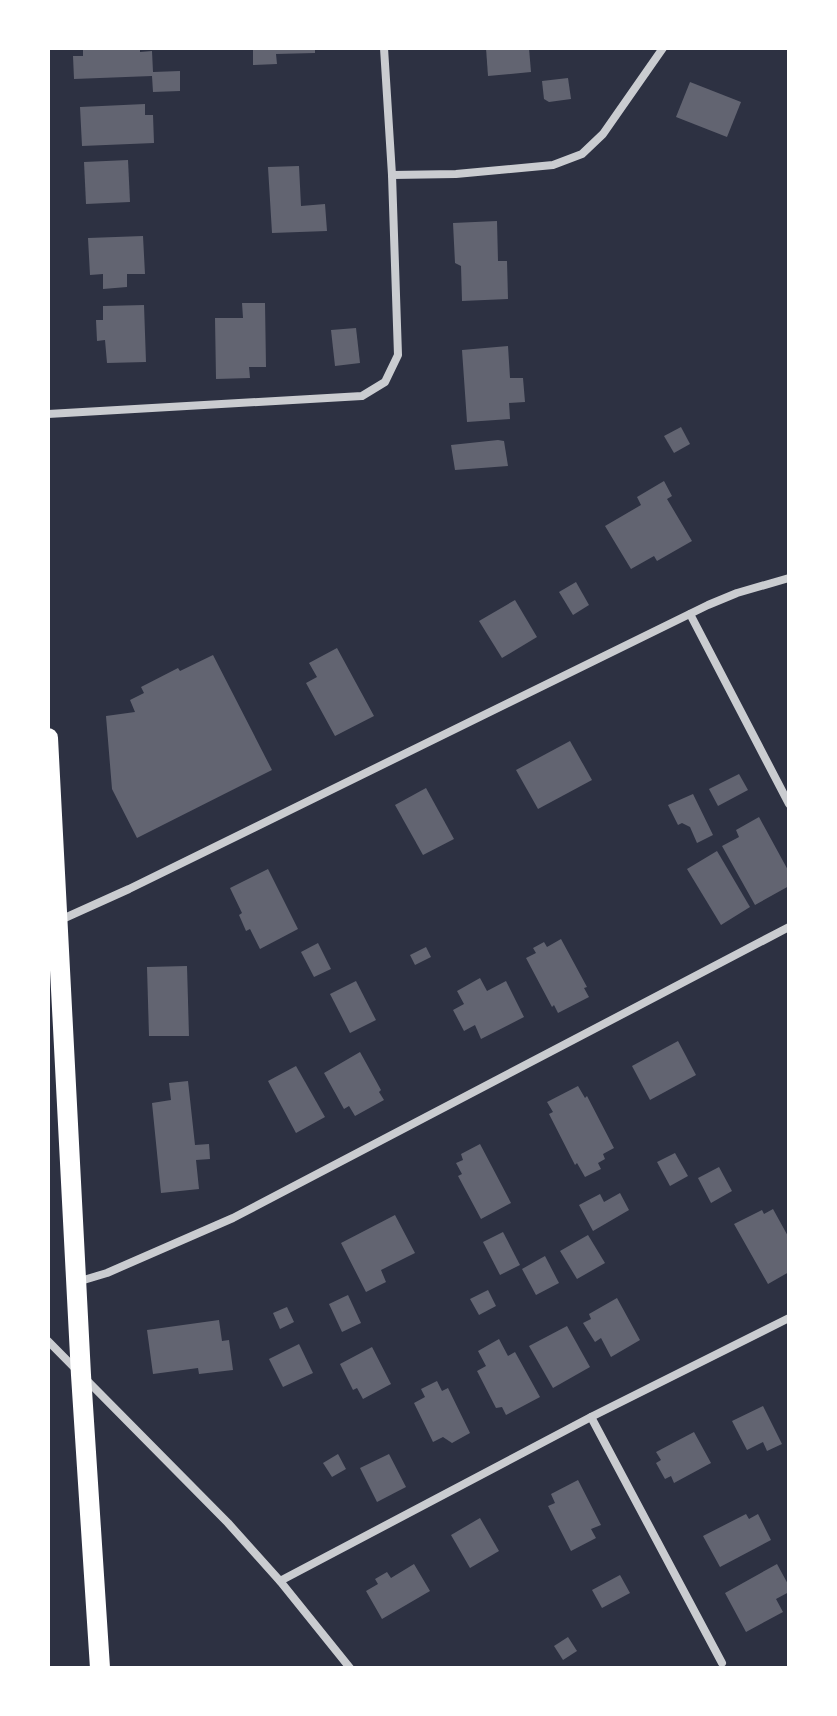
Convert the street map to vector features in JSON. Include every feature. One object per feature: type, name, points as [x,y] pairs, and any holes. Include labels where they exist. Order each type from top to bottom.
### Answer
[{"type":"main road","points":[[48,738],[81,1375],[100,1668]]},
{"type":"street","points":[[48,414],[362,396],[385,382],[398,355],[384,48]]},
{"type":"street","points":[[392,175],[456,174],[553,165],[582,154],[603,134],[663,48]]},
{"type":"street","points":[[57,921],[129,889],[690,614],[737,593],[789,578]]},
{"type":"street","points":[[690,614],[789,804]]},
{"type":"street","points":[[76,1282],[107,1273],[233,1218],[789,927]]},
{"type":"street","points":[[280,1581],[591,1417],[789,1318]]},
{"type":"street","points":[[48,1341],[218,1513],[280,1581],[350,1668]]},
{"type":"street","points":[[591,1417],[722,1663]]},
{"type":"building","points":[[83,48],[140,48],[140,52],[152,51],[153,72],[180,71],[180,91],[153,92],[152,76],[74,79],[73,56],[83,56]]},
{"type":"building","points":[[253,48],[315,48],[315,53],[276,54],[277,64],[253,65]]},
{"type":"building","points":[[486,48],[529,48],[531,72],[488,76]]},
{"type":"building","points":[[568,78],[571,99],[549,102],[544,99],[542,81]]},
{"type":"building","points":[[690,82],[741,102],[727,137],[676,117]]},
{"type":"building","points":[[145,104],[145,115],[153,115],[154,143],[82,146],[80,107]]},
{"type":"building","points":[[128,160],[130,202],[86,204],[84,162]]},
{"type":"building","points":[[299,166],[301,206],[325,204],[327,231],[272,233],[268,167]]},
{"type":"building","points":[[497,221],[498,261],[507,261],[508,299],[462,301],[461,266],[455,263],[453,223]]},
{"type":"building","points":[[143,236],[145,274],[127,274],[127,287],[103,289],[103,274],[90,275],[88,238]]},
{"type":"building","points":[[242,303],[265,303],[266,367],[249,367],[250,378],[216,379],[215,318],[243,318]]},
{"type":"building","points":[[144,305],[146,362],[107,363],[105,340],[97,341],[96,320],[103,320],[103,306]]},
{"type":"building","points":[[356,328],[360,363],[335,366],[331,330]]},
{"type":"building","points":[[508,346],[510,378],[523,378],[525,402],[509,403],[510,419],[467,422],[462,350]]},
{"type":"building","points":[[681,427],[690,444],[674,453],[664,436]]},
{"type":"building","points":[[504,441],[508,466],[455,470],[451,445]]},
{"type":"building","points":[[664,481],[672,496],[667,499],[692,541],[657,561],[654,556],[631,569],[605,526],[641,505],[637,497]]},
{"type":"building","points":[[576,582],[589,605],[573,615],[559,592]]},
{"type":"building","points":[[515,600],[537,637],[502,658],[479,621]]},
{"type":"building","points":[[337,648],[374,716],[335,736],[306,683],[317,677],[309,663]]},
{"type":"building","points":[[213,655],[272,770],[137,838],[112,789],[106,716],[135,712],[130,700],[144,693],[141,687]]},
{"type":"building","points":[[570,741],[592,780],[538,809],[516,770]]},
{"type":"building","points":[[739,774],[748,790],[718,806],[709,789]]},
{"type":"building","points":[[426,788],[454,839],[423,855],[395,805]]},
{"type":"building","points":[[693,794],[713,835],[697,843],[690,827],[682,823],[678,825],[668,805]]},
{"type":"building","points":[[759,817],[789,872],[789,886],[755,905],[722,846],[739,837],[736,830]]},
{"type":"building","points":[[717,851],[750,907],[721,925],[687,869]]},
{"type":"building","points":[[268,869],[298,929],[260,949],[250,929],[246,931],[239,915],[242,913],[230,888]]},
{"type":"building","points":[[561,939],[587,987],[584,988],[589,997],[558,1013],[526,958],[536,953],[533,948],[544,942],[547,947]]},
{"type":"building","points":[[318,943],[331,969],[314,977],[301,952]]},
{"type":"building","points":[[426,947],[431,957],[415,965],[410,955]]},
{"type":"building","points":[[187,966],[189,1036],[149,1036],[147,967]]},
{"type":"building","points":[[480,978],[487,991],[506,981],[524,1017],[481,1039],[475,1025],[464,1031],[453,1010],[464,1004],[457,991]]},
{"type":"building","points":[[356,981],[376,1020],[350,1033],[330,994]]},
{"type":"building","points":[[678,1041],[696,1075],[650,1100],[632,1066]]},
{"type":"building","points":[[360,1052],[384,1100],[355,1116],[349,1106],[344,1109],[324,1073]]},
{"type":"building","points":[[296,1066],[325,1117],[296,1133],[268,1081]]},
{"type":"building","points":[[188,1081],[195,1145],[209,1144],[210,1159],[196,1160],[199,1189],[161,1193],[152,1103],[171,1100],[169,1083]]},
{"type":"building","points":[[578,1086],[585,1098],[587,1096],[614,1148],[603,1154],[605,1159],[598,1163],[601,1169],[585,1177],[577,1163],[575,1165],[549,1114],[553,1112],[547,1102]]},
{"type":"building","points":[[480,1144],[511,1203],[481,1219],[458,1176],[462,1174],[456,1163],[463,1160],[461,1154]]},
{"type":"building","points":[[675,1153],[688,1176],[670,1186],[657,1162]]},
{"type":"building","points":[[719,1167],[732,1191],[711,1203],[698,1178]]},
{"type":"building","points":[[620,1193],[629,1210],[593,1231],[579,1205],[600,1194],[604,1202]]},
{"type":"building","points":[[773,1209],[789,1238],[789,1272],[768,1284],[734,1224],[762,1210],[764,1214]]},
{"type":"building","points":[[395,1215],[415,1253],[381,1270],[386,1282],[366,1292],[341,1243]]},
{"type":"building","points":[[503,1232],[520,1265],[500,1275],[483,1242]]},
{"type":"building","points":[[588,1235],[605,1263],[577,1279],[560,1251]]},
{"type":"building","points":[[545,1256],[559,1283],[536,1295],[522,1269]]},
{"type":"building","points":[[488,1290],[496,1306],[479,1315],[470,1299]]},
{"type":"building","points":[[348,1295],[361,1323],[342,1332],[329,1304]]},
{"type":"building","points":[[617,1298],[640,1340],[611,1357],[601,1338],[595,1342],[583,1323],[591,1319],[589,1314]]},
{"type":"building","points":[[287,1307],[294,1322],[280,1329],[273,1313]]},
{"type":"building","points":[[219,1320],[222,1341],[229,1340],[233,1370],[199,1374],[198,1368],[153,1374],[147,1330]]},
{"type":"building","points":[[567,1326],[590,1367],[553,1388],[529,1346]]},
{"type":"building","points":[[499,1339],[508,1356],[515,1352],[540,1397],[506,1415],[502,1407],[496,1408],[477,1371],[486,1366],[478,1351]]},
{"type":"building","points":[[299,1344],[313,1373],[283,1387],[269,1359]]},
{"type":"building","points":[[372,1347],[391,1384],[363,1399],[357,1388],[353,1390],[340,1364]]},
{"type":"building","points":[[437,1381],[442,1391],[448,1388],[470,1433],[452,1443],[443,1437],[433,1442],[414,1403],[425,1397],[421,1389]]},
{"type":"building","points":[[763,1406],[782,1444],[767,1451],[763,1442],[747,1450],[732,1421]]},
{"type":"building","points":[[694,1432],[711,1463],[674,1483],[671,1476],[665,1479],[656,1463],[661,1460],[656,1452]]},
{"type":"building","points":[[338,1454],[346,1469],[332,1477],[323,1463]]},
{"type":"building","points":[[389,1454],[406,1487],[377,1502],[360,1468]]},
{"type":"building","points":[[578,1480],[601,1525],[591,1529],[596,1538],[571,1551],[548,1506],[555,1503],[551,1494]]},
{"type":"building","points":[[746,1514],[749,1519],[758,1514],[771,1540],[720,1567],[703,1536]]},
{"type":"building","points":[[480,1518],[499,1551],[470,1568],[451,1535]]},
{"type":"building","points":[[414,1564],[430,1591],[382,1619],[366,1591],[378,1584],[375,1579],[387,1572],[391,1578]]},
{"type":"building","points":[[777,1564],[789,1586],[789,1592],[776,1599],[783,1612],[746,1632],[725,1593]]},
{"type":"building","points":[[620,1575],[630,1593],[602,1608],[592,1590]]},
{"type":"building","points":[[568,1637],[577,1651],[563,1660],[554,1646]]}]
